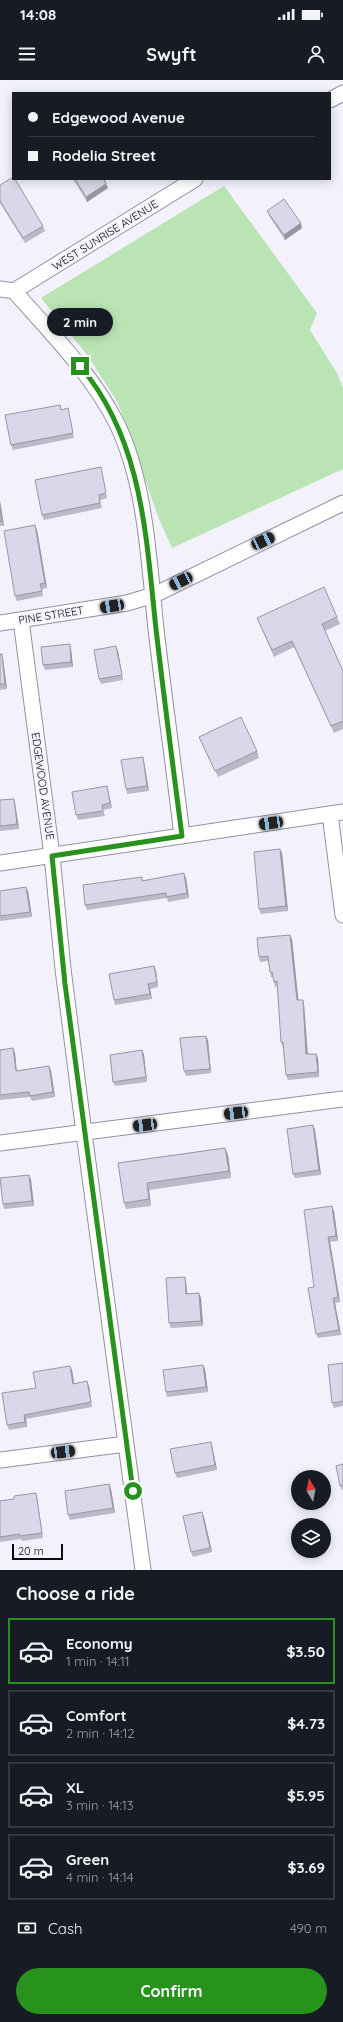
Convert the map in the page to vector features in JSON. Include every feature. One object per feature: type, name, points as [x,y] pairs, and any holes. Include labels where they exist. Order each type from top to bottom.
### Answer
[{"type":"street","points":[[331,99],[343,93]]},
{"type":"street","name":"WEST SUNRISE AVENUE","points":[[7,290],[194,180]]},
{"type":"street","points":[[7,290],[89,377],[116,421],[127,447],[135,480],[149,555],[156,628],[182,836]]},
{"type":"street","name":"PINE STREET","points":[[0,623],[127,603],[154,595],[343,503]]},
{"type":"street","name":"EDGEWOOD AVENUE","points":[[21,620],[52,856],[63,969],[84,1133],[143,1570]]},
{"type":"street","points":[[0,863],[337,813],[343,915]]},
{"type":"street","points":[[0,1143],[343,1099]]},
{"type":"street","points":[[0,1460],[126,1444]]},
{"type":"green space","points":[[224,186],[317,313],[310,330],[337,373],[343,389],[343,469],[172,548],[159,519],[118,403],[88,356],[41,298]]},
{"type":"building","points":[[12,178],[12,180],[16,180],[43,226],[23,238],[0,201],[0,185]]},
{"type":"building","points":[[76,180],[104,180],[106,184],[86,197]]},
{"type":"building","points":[[284,199],[301,223],[284,235],[267,211]]},
{"type":"building","points":[[60,405],[61,410],[68,408],[73,433],[11,445],[5,415]]},
{"type":"building","points":[[101,467],[106,493],[99,495],[100,503],[42,515],[35,480]]},
{"type":"building","points":[[0,508],[2,521],[0,521]]},
{"type":"building","points":[[35,525],[45,583],[40,584],[42,591],[15,596],[4,531]]},
{"type":"building","points":[[324,587],[337,617],[322,624],[343,671],[343,721],[331,726],[292,641],[272,650],[257,618]]},
{"type":"building","points":[[70,644],[71,662],[43,665],[41,647]]},
{"type":"building","points":[[116,646],[122,675],[99,679],[94,650]]},
{"type":"building","points":[[0,654],[2,654],[5,684],[0,684]]},
{"type":"building","points":[[241,717],[257,751],[215,771],[199,737]]},
{"type":"building","points":[[143,757],[147,786],[126,789],[121,760]]},
{"type":"building","points":[[107,786],[110,803],[102,805],[103,811],[76,815],[72,792]]},
{"type":"building","points":[[14,799],[17,824],[0,826],[0,800]]},
{"type":"building","points":[[280,849],[286,906],[259,909],[254,852]]},
{"type":"building","points":[[184,873],[187,893],[166,897],[166,893],[85,905],[83,885],[142,877],[142,881]]},
{"type":"building","points":[[26,887],[30,912],[0,916],[0,891]]},
{"type":"building","points":[[290,935],[297,1000],[303,1000],[306,1054],[316,1054],[318,1072],[286,1075],[283,1042],[281,1042],[277,981],[274,982],[272,972],[270,972],[268,956],[259,957],[257,938]]},
{"type":"building","points":[[154,966],[157,982],[148,984],[150,994],[114,1000],[109,974]]},
{"type":"building","points":[[206,1036],[210,1069],[184,1071],[180,1038]]},
{"type":"building","points":[[13,1048],[16,1071],[49,1066],[53,1092],[30,1096],[29,1092],[0,1095],[0,1050]]},
{"type":"building","points":[[142,1050],[146,1077],[113,1082],[110,1055]]},
{"type":"building","points":[[313,1125],[319,1170],[293,1174],[287,1129]]},
{"type":"building","points":[[225,1148],[229,1171],[147,1183],[149,1199],[124,1203],[118,1163]]},
{"type":"building","points":[[29,1175],[32,1201],[3,1204],[0,1178]]},
{"type":"building","points":[[332,1206],[336,1236],[328,1237],[338,1297],[333,1298],[339,1330],[316,1334],[308,1288],[314,1287],[304,1210]]},
{"type":"building","points":[[185,1277],[186,1294],[199,1293],[201,1321],[169,1323],[166,1278]]},
{"type":"building","points":[[343,1363],[343,1401],[332,1403],[328,1365]]},
{"type":"building","points":[[203,1365],[206,1387],[166,1392],[163,1370]]},
{"type":"building","points":[[70,1366],[73,1384],[87,1381],[91,1402],[24,1415],[25,1422],[7,1425],[2,1393],[36,1388],[33,1372]]},
{"type":"building","points":[[211,1442],[215,1465],[175,1473],[170,1449]]},
{"type":"building","points":[[343,1464],[343,1485],[340,1486],[336,1466]]},
{"type":"building","points":[[109,1484],[113,1508],[68,1515],[65,1491]]},
{"type":"building","points":[[36,1493],[42,1533],[0,1537],[0,1501],[14,1499],[14,1496]]},
{"type":"building","points":[[202,1512],[210,1548],[191,1552],[183,1516]]},
{"type":"route","points":[[80,366],[89,377],[116,421],[127,447],[134,472],[149,555],[156,628],[182,836],[52,856],[61,955],[133,1491]]}]
